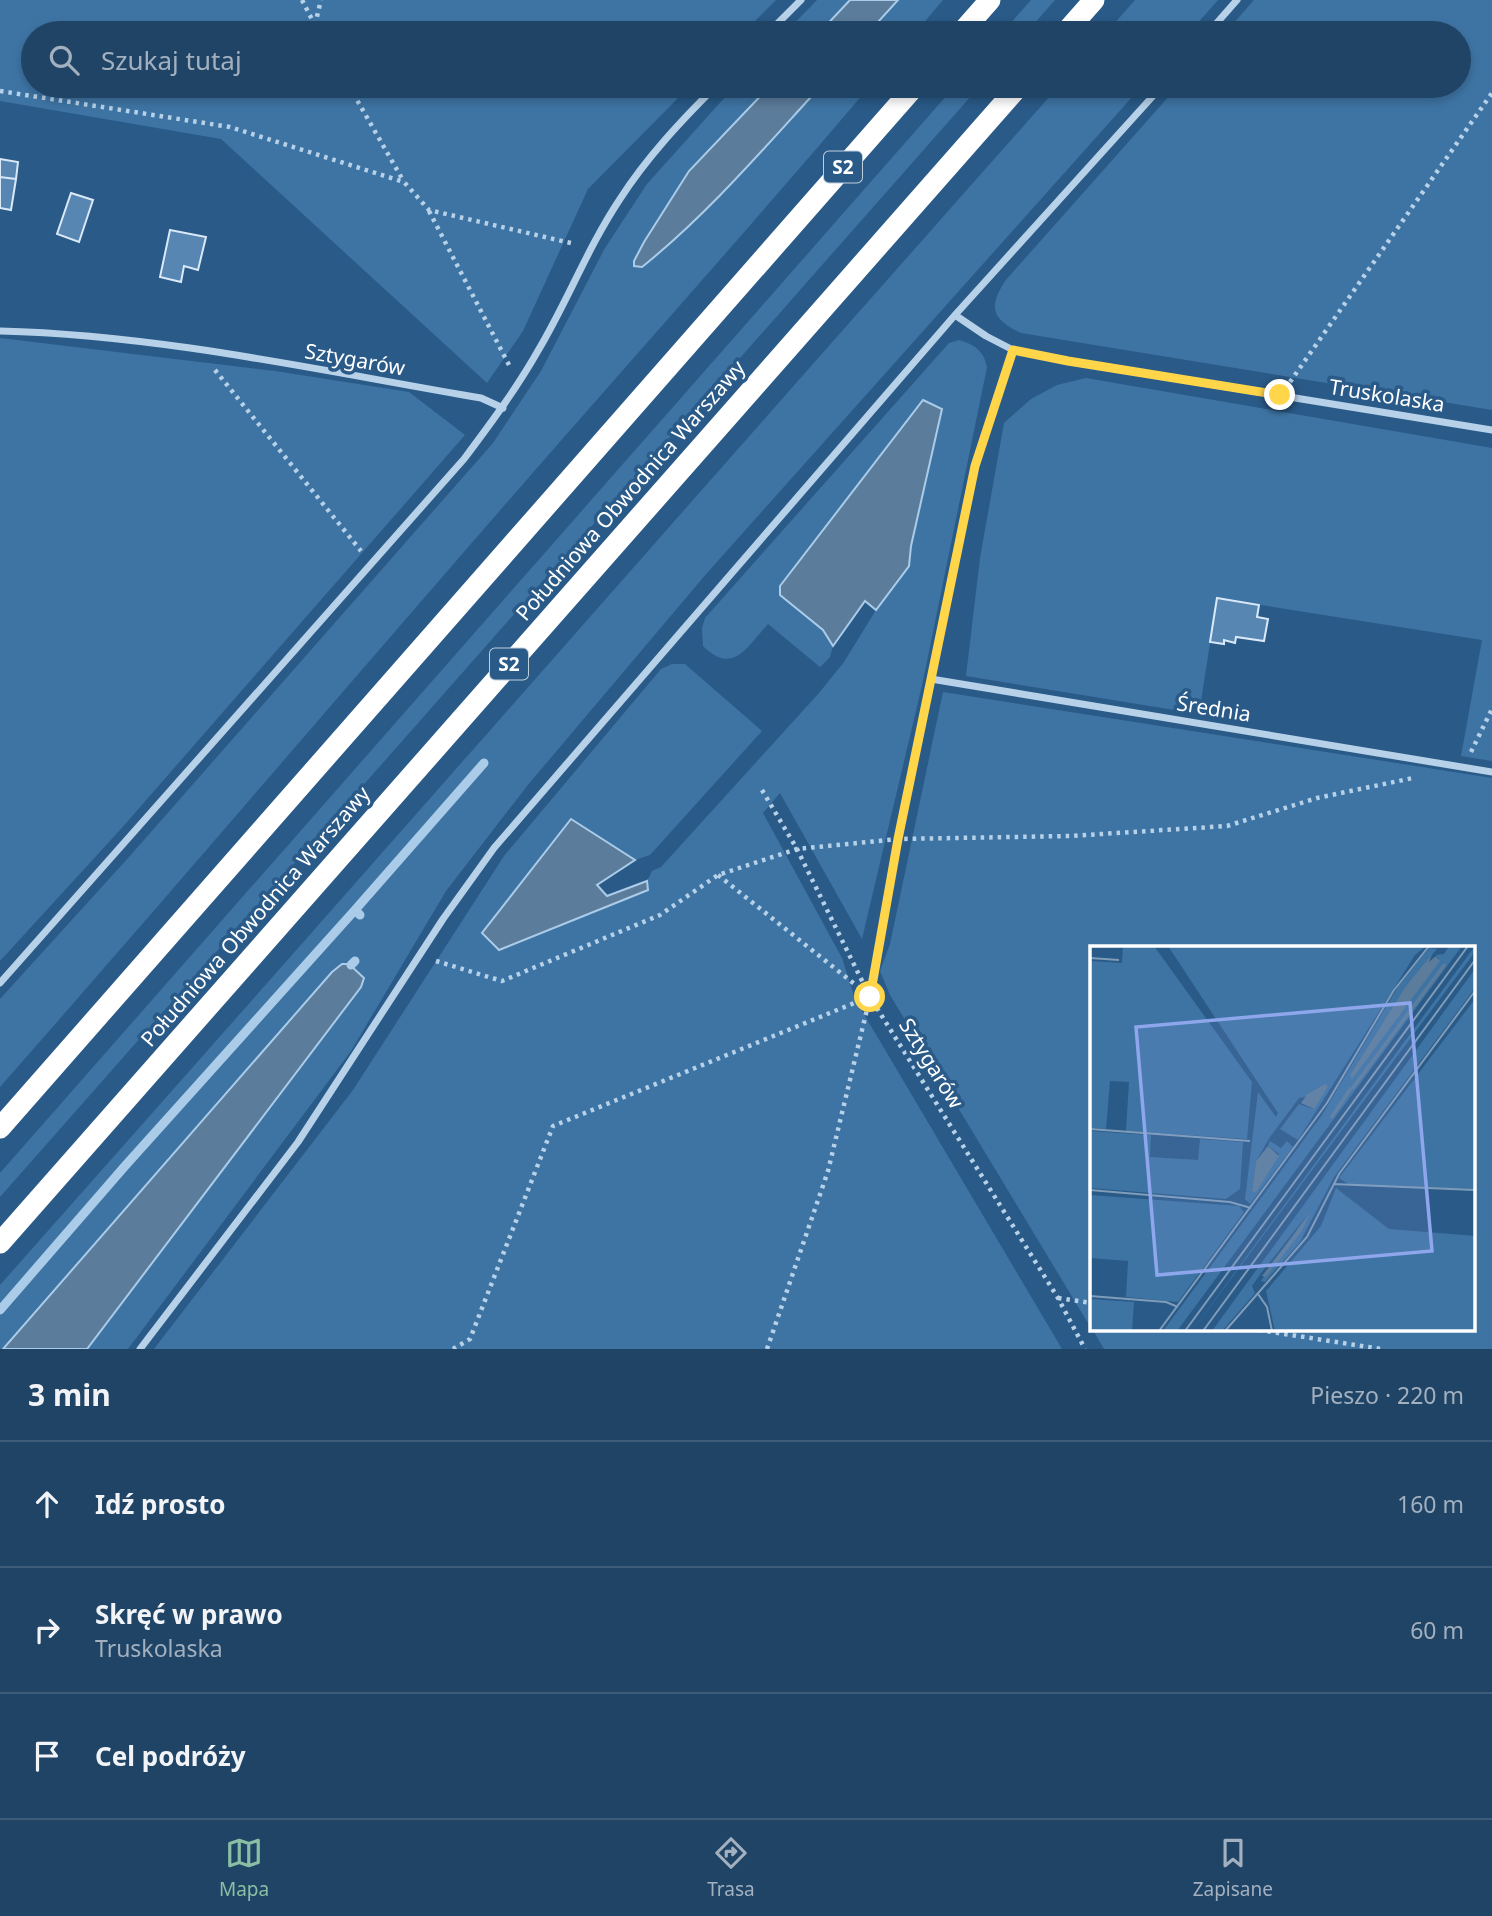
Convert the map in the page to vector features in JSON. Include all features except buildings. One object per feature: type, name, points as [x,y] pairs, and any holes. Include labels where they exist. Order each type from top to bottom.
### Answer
[{"type":"highway","points":[[972,21],[990,0]]},
{"type":"highway","points":[[1076,21],[1094,0]]},
{"type":"highway","name":"S2","points":[[0,1128],[904,98]]},
{"type":"highway","name":"Południowa Obwodnica Warszawy","points":[[0,1243],[1007,98]]},
{"type":"street","points":[[780,21],[801,0]]},
{"type":"street","points":[[1219,21],[1237,0]]},
{"type":"street","points":[[0,983],[464,459],[519,384],[589,249],[621,197],[667,136],[704,98]]},
{"type":"street","points":[[140,1349],[298,1142],[494,848],[955,315],[1151,98]]},
{"type":"street","name":"Truskolaska","points":[[955,315],[1013,350],[1492,430]]},
{"type":"street","name":"Sztygarów","points":[[0,331],[67,332],[199,350],[481,398],[503,408]]},
{"type":"street","name":"Średnia","points":[[931,679],[1492,772]]},
{"type":"path","points":[[302,0],[313,21]]},
{"type":"path","points":[[316,21],[321,0]]},
{"type":"path","points":[[0,90],[21,93]]},
{"type":"path","points":[[1280,395],[1492,93]]},
{"type":"path","points":[[50,98],[230,127],[404,182]]},
{"type":"path","points":[[356,98],[404,182],[429,211],[519,384]]},
{"type":"path","points":[[429,211],[559,239],[589,249]]},
{"type":"path","points":[[199,350],[371,564]]},
{"type":"path","points":[[767,1349],[828,1171],[870,997],[898,839],[975,466],[1013,350]]},
{"type":"path","points":[[1463,768],[1492,709]]},
{"type":"path","points":[[420,957],[502,981],[660,915],[718,875],[797,849],[898,839],[1070,836],[1227,826],[1317,797],[1423,776]]},
{"type":"path","name":"Sztygarów","points":[[761,790],[797,849],[870,997],[1058,1298],[1085,1349]]},
{"type":"path","points":[[718,875],[870,997]]},
{"type":"path","points":[[453,1349],[470,1339],[553,1126],[870,997]]},
{"type":"path","points":[[1058,1298],[1090,1303]]},
{"type":"path","points":[[1272,1332],[1381,1349]]},
{"type":"shaded area","points":[[0,0],[776,0],[755,21],[21,21],[21,98],[678,98],[588,189],[523,331],[487,383],[221,139],[0,101]]},
{"type":"shaded area","points":[[817,0],[850,0],[830,21],[797,21]]},
{"type":"shaded area","points":[[850,0],[898,0],[879,21],[830,21]]},
{"type":"shaded area","points":[[898,0],[943,0],[925,21],[879,21]]},
{"type":"shaded area","points":[[1031,0],[1055,0],[1037,21],[1013,21]]},
{"type":"shaded area","points":[[1135,0],[1218,0],[1200,21],[1117,21]]},
{"type":"shaded area","points":[[1254,0],[1492,0],[1492,410],[1021,333],[999,318],[996,299],[1005,281],[1167,98],[1471,98],[1471,21],[1236,21]]},
{"type":"shaded area","points":[[724,98],[759,98],[689,171],[634,261],[738,177],[810,98],[860,98],[0,1087],[0,999],[129,857],[493,443],[541,371],[605,248],[647,184]]},
{"type":"shaded area","points":[[759,98],[810,98],[690,225],[642,267],[634,266],[644,242],[689,171]]},
{"type":"shaded area","points":[[944,98],[969,98],[0,1197],[0,1173]]},
{"type":"shaded area","points":[[1048,98],[1131,98],[707,573],[527,786],[446,891],[351,1051],[128,1349],[87,1349],[361,987],[342,964],[332,972],[3,1349],[0,1349],[0,1285]]},
{"type":"shaded area","points":[[0,338],[275,371],[409,392],[465,435],[120,830],[0,961]]},
{"type":"shaded area","points":[[959,340],[978,349],[987,367],[923,681],[862,939],[780,793],[763,813],[842,958],[855,999],[1062,1349],[154,1349],[353,1090],[504,856],[661,669],[672,664],[685,664],[762,731],[650,855],[635,860],[571,820],[482,933],[499,950],[648,890],[647,881],[652,871],[661,867],[844,662],[876,610],[909,566],[911,546],[942,408],[924,400],[780,595],[823,630],[833,646],[830,657],[820,667],[768,624],[739,655],[723,658],[703,646],[702,628],[705,618],[949,343]]},
{"type":"shaded area","points":[[1086,378],[1492,448],[1492,761],[1461,756],[1482,640],[1217,598],[1199,714],[966,676],[980,558],[1004,423],[1031,399],[1057,385]]},
{"type":"shaded area","points":[[923,400],[942,409],[911,546],[909,566],[876,610],[865,601],[833,646],[823,630],[780,595],[780,586]]},
{"type":"shaded area","points":[[943,692],[1492,778],[1492,1349],[1104,1349],[1094,1332],[1474,1332],[1474,946],[1090,946],[1090,1326],[890,995],[880,971],[890,944]]},
{"type":"shaded area","points":[[571,819],[635,860],[597,885],[607,896],[647,881],[648,890],[499,950],[482,933]]},
{"type":"shaded area","points":[[342,964],[349,964],[364,978],[361,987],[87,1349],[3,1349],[332,972]]},
{"type":"waterway","points":[[360,915],[355,910],[484,763]]},
{"type":"waterway","points":[[0,1310],[355,910]]},
{"type":"waterway","points":[[351,965],[355,961]]},
{"type":"route","points":[[870,997],[898,839],[975,466],[1013,350],[1280,395]]}]
